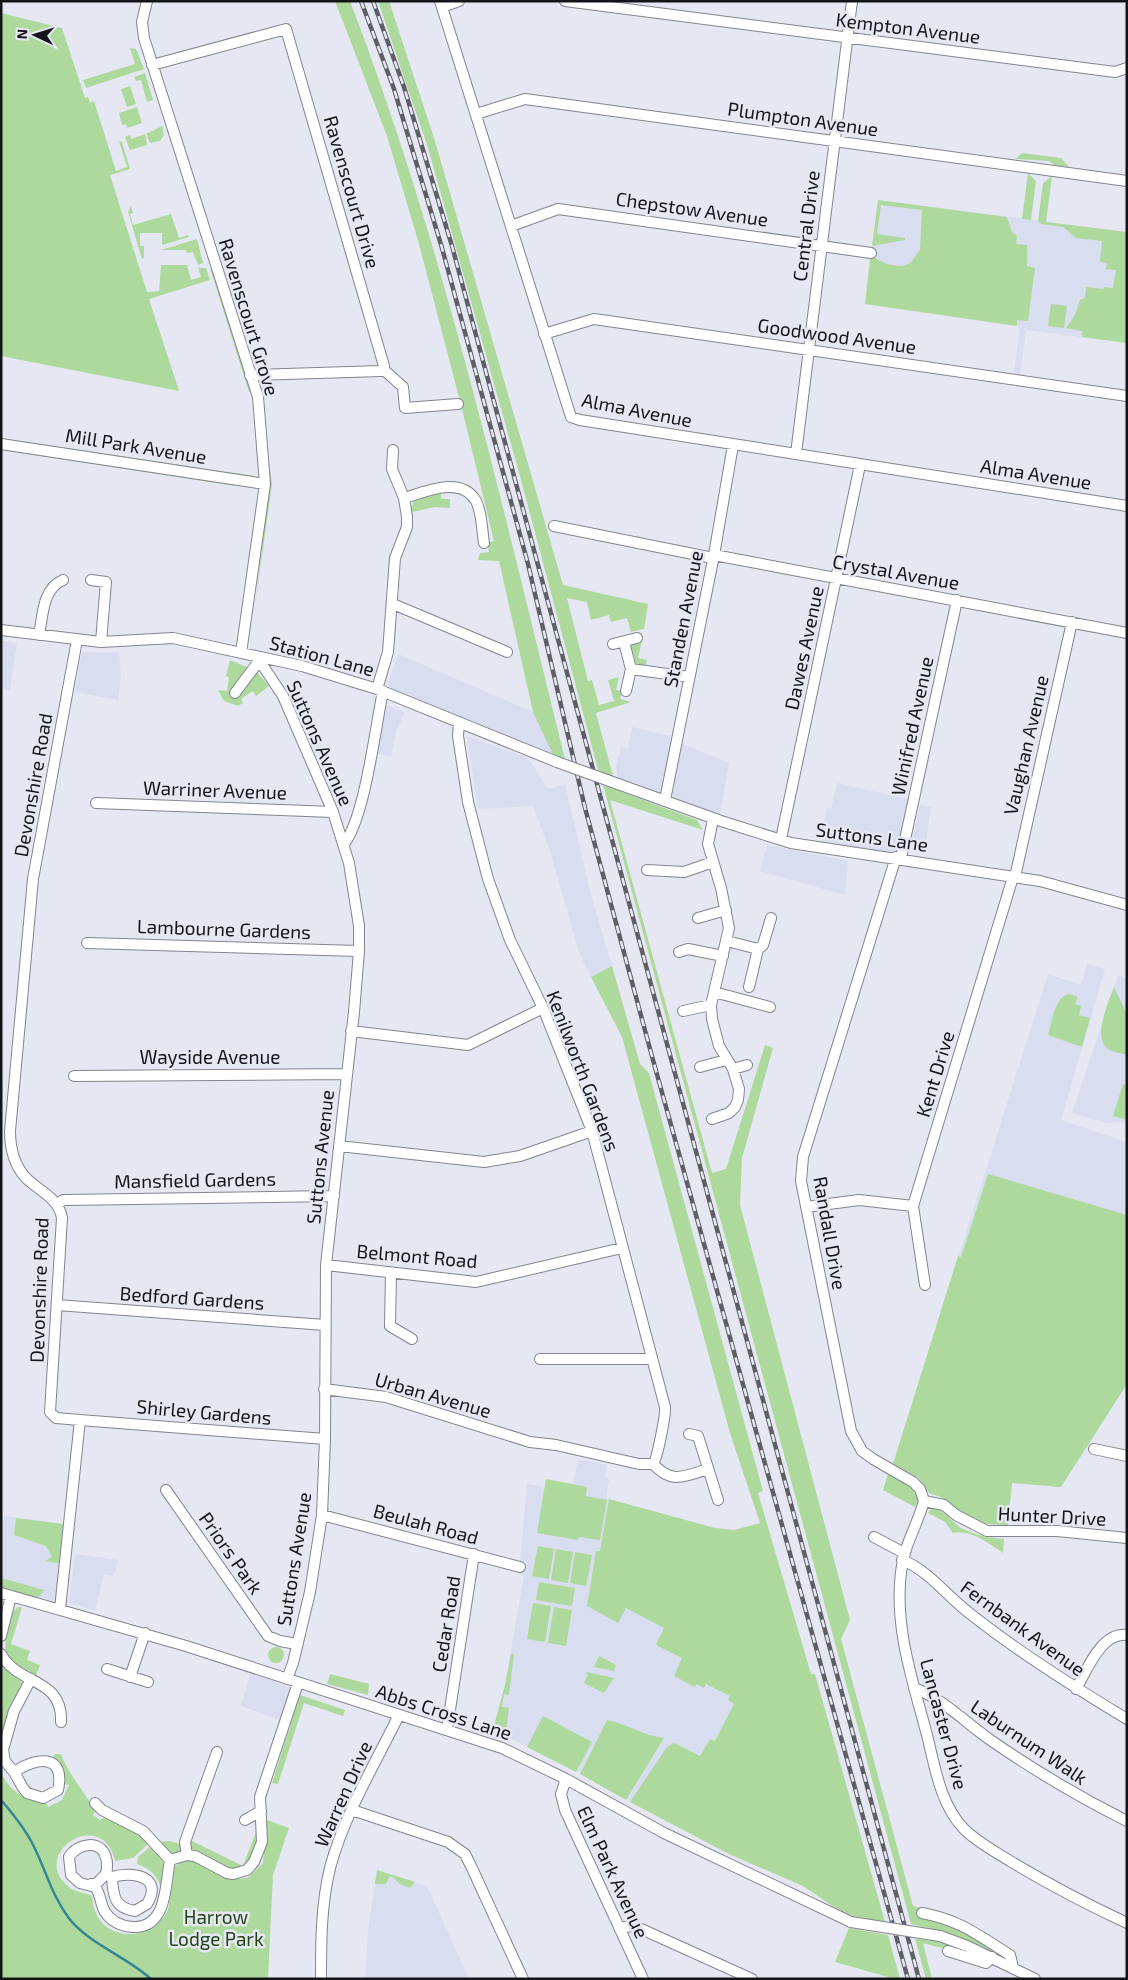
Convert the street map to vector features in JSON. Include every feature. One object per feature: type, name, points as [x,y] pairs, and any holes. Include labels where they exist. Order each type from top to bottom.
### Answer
[{"type":"street","name":"Ravenscourt Grove","points":[[147,1],[142,29],[258,397],[265,484],[241,652]]},
{"type":"street","points":[[441,4],[459,1]]},
{"type":"street","name":"Kempton Avenue","points":[[565,1],[1115,72],[1127,68]]},
{"type":"street","name":"Central Drive","points":[[796,454],[852,1]]},
{"type":"street","name":"Alma Avenue","points":[[441,4],[569,414],[574,419],[1127,506]]},
{"type":"street","name":"Ravenscourt Drive","points":[[152,64],[286,29],[384,370]]},
{"type":"street","name":"Plumpton Avenue","points":[[476,114],[525,99],[1127,181]]},
{"type":"street","name":"Chepstow Avenue","points":[[510,226],[558,209],[871,253]]},
{"type":"street","name":"Goodwood Avenue","points":[[544,334],[594,319],[1127,396]]},
{"type":"street","points":[[250,375],[384,370],[403,387],[405,408],[458,404]]},
{"type":"street","name":"Mill Park Avenue","points":[[1,444],[265,484]]},
{"type":"street","name":"Standen Avenue","points":[[665,800],[714,556],[733,445]]},
{"type":"street","points":[[344,844],[352,834],[358,814],[388,652],[395,558],[407,527],[407,508],[392,469],[393,450]]},
{"type":"street","name":"Dawes Avenue","points":[[781,840],[860,464]]},
{"type":"street","points":[[404,498],[444,487],[464,490],[476,502],[484,543]]},
{"type":"street","name":"Crystal Avenue","points":[[554,526],[1127,632]]},
{"type":"street","points":[[40,636],[49,593],[56,582],[63,580]]},
{"type":"street","points":[[91,580],[106,582],[101,642]]},
{"type":"street","name":"Winifred Avenue","points":[[898,858],[957,600]]},
{"type":"street","points":[[393,604],[507,652]]},
{"type":"street","name":"Vaughan Avenue","points":[[1014,877],[1072,622]]},
{"type":"street","name":"Station Lane","points":[[1,630],[101,642],[173,638],[241,652],[258,659],[325,672],[380,690],[557,762],[618,784]]},
{"type":"street","points":[[613,644],[637,638]]},
{"type":"street","name":"Devonshire Road","points":[[77,640],[33,879],[10,1131],[13,1156],[18,1167],[26,1178],[58,1204],[62,1218],[50,1412],[56,1418],[80,1420]]},
{"type":"street","points":[[624,642],[630,669],[626,691]]},
{"type":"street","name":"Station Lane","points":[[235,692],[258,659]]},
{"type":"street","name":"Suttons Avenue","points":[[258,659],[283,696],[333,812],[344,844],[355,893],[359,950],[326,1265],[325,1439],[322,1515],[313,1573],[287,1679]]},
{"type":"street","points":[[630,669],[689,677]]},
{"type":"street","name":"Kenilworth Gardens","points":[[459,722],[458,736],[468,802],[488,879],[521,964],[543,1008],[592,1132],[652,1359],[666,1414],[658,1442],[657,1459],[652,1464]]},
{"type":"street","name":"Suttons Lane","points":[[618,784],[713,819],[781,840],[839,852],[898,858],[1014,877],[1083,891],[1127,904]]},
{"type":"street","name":"Warriner Avenue","points":[[96,803],[333,812]]},
{"type":"street","points":[[712,1119],[728,1114],[738,1100],[739,1089],[733,1069],[726,1060],[714,1032],[712,1005],[728,941],[729,928],[708,842],[713,819]]},
{"type":"street","name":"Randall Drive","points":[[898,858],[803,1157],[801,1181],[854,1437],[862,1450],[873,1460],[920,1489],[924,1501]]},
{"type":"street","points":[[647,870],[684,872],[713,862]]},
{"type":"street","name":"Kent Drive","points":[[926,1285],[913,1206],[1014,877]]},
{"type":"street","points":[[698,918],[726,910]]},
{"type":"street","points":[[749,987],[758,949],[763,946],[771,918]]},
{"type":"street","points":[[728,941],[758,949]]},
{"type":"street","name":"Lambourne Gardens","points":[[87,943],[359,950]]},
{"type":"street","points":[[679,952],[688,949],[723,956]]},
{"type":"street","points":[[714,992],[770,1007]]},
{"type":"street","points":[[683,1011],[712,1005]]},
{"type":"street","points":[[351,1031],[468,1045],[543,1008]]},
{"type":"street","points":[[700,1067],[726,1060]]},
{"type":"street","points":[[733,1069],[747,1065]]},
{"type":"street","name":"Wayside Avenue","points":[[74,1076],[346,1074]]},
{"type":"street","points":[[339,1146],[484,1162],[526,1154],[592,1132]]},
{"type":"street","name":"Mansfield Gardens","points":[[58,1204],[63,1200],[334,1196]]},
{"type":"street","points":[[806,1207],[859,1200],[913,1206]]},
{"type":"street","name":"Belmont Road","points":[[326,1265],[476,1282],[622,1248]]},
{"type":"street","points":[[391,1273],[390,1326],[412,1339]]},
{"type":"street","name":"Bedford Gardens","points":[[57,1305],[325,1325]]},
{"type":"street","points":[[540,1359],[652,1359]]},
{"type":"street","name":"Urban Avenue","points":[[324,1389],[386,1398],[530,1442],[556,1445],[639,1464],[652,1464]]},
{"type":"street","points":[[60,1609],[80,1420]]},
{"type":"street","name":"Shirley Gardens","points":[[80,1420],[325,1439]]},
{"type":"street","points":[[689,1434],[698,1436],[718,1500]]},
{"type":"street","points":[[1094,1449],[1127,1456]]},
{"type":"street","points":[[652,1464],[663,1474],[674,1478],[708,1469]]},
{"type":"street","name":"Priors Park","points":[[166,1490],[268,1636],[280,1641],[297,1644]]},
{"type":"street","name":"Hunter Drive","points":[[924,1501],[944,1505],[956,1515],[987,1531],[1057,1531],[1127,1538]]},
{"type":"street","name":"Lancaster Drive","points":[[924,1501],[903,1557],[900,1614],[914,1688],[943,1794],[953,1815],[965,1829],[984,1845],[1039,1879],[1127,1923]]},
{"type":"street","name":"Beulah Road","points":[[322,1515],[520,1567]]},
{"type":"street","name":"Fernbank Avenue","points":[[874,1537],[916,1565],[966,1611],[1076,1689],[1127,1719]]},
{"type":"street","name":"Cedar Road","points":[[447,1728],[474,1554]]},
{"type":"street","points":[[1,1636],[6,1595]]},
{"type":"street","name":"Abbs Cross Lane","points":[[6,1595],[145,1634],[399,1715],[447,1728],[505,1749],[566,1779],[664,1833],[852,1922],[940,1936],[992,1957],[1035,1979]]},
{"type":"street","points":[[130,1677],[145,1634]]},
{"type":"street","points":[[1076,1689],[1108,1639],[1120,1634],[1127,1635]]},
{"type":"street","points":[[1,1654],[11,1666],[56,1695],[61,1708],[61,1722]]},
{"type":"street","points":[[107,1669],[148,1682]]},
{"type":"street","points":[[14,1772],[32,1762],[47,1761],[55,1766],[60,1774],[58,1790],[47,1796],[38,1797],[28,1793],[22,1788],[14,1772],[5,1761],[3,1750],[14,1711],[31,1679]]},
{"type":"street","points":[[170,1860],[187,1855],[197,1857],[227,1873],[237,1874],[247,1870],[254,1862],[260,1846],[260,1797],[298,1683]]},
{"type":"street","name":"Laburnum Walk","points":[[914,1688],[928,1693],[983,1735],[1070,1792],[1127,1821]]},
{"type":"street","name":"Warren Drive","points":[[321,1979],[321,1936],[325,1895],[333,1860],[352,1810],[399,1715]]},
{"type":"street","points":[[187,1855],[185,1842],[217,1752]]},
{"type":"street","name":"Elm Park Avenue","points":[[566,1779],[561,1794],[565,1810],[643,1979]]},
{"type":"street","points":[[95,1803],[102,1810],[142,1831],[170,1860]]},
{"type":"street","points":[[352,1810],[448,1842],[460,1849],[471,1866],[523,1979]]},
{"type":"street","points":[[245,1820],[261,1811]]},
{"type":"street","points":[[91,1884],[96,1884],[109,1876],[106,1858],[100,1848],[89,1845],[77,1848],[69,1857],[71,1875],[80,1883],[91,1884],[98,1891],[105,1911],[112,1920],[120,1924],[139,1927],[152,1921],[160,1912],[165,1899],[170,1860]]},
{"type":"street","points":[[922,1913],[945,1917],[965,1925],[1010,1955],[1014,1967]]},
{"type":"street","points":[[620,1928],[630,1926],[639,1928],[752,1979]]},
{"type":"street","points":[[948,1951],[986,1963],[992,1957]]},
{"type":"shaded area","points":[[878,200],[1127,232],[1127,343],[1026,330],[1020,374],[1014,373],[1020,329],[1017,326],[865,304]]},
{"type":"shaded area","points":[[1,640],[17,643],[10,690],[1,688]]},
{"type":"shaded area","points":[[82,652],[119,652],[121,676],[118,700],[75,692]]},
{"type":"shaded area","points":[[398,654],[533,712],[553,755],[387,687]]},
{"type":"shaded area","points":[[386,705],[405,712],[396,732],[391,757],[376,753]]},
{"type":"shaded area","points":[[632,727],[673,737],[661,791],[647,791],[646,787],[633,782],[629,785],[618,781],[616,767],[621,747],[628,748]]},
{"type":"shaded area","points":[[467,736],[529,759],[548,789],[565,784],[590,891],[612,966],[591,977],[580,955],[550,851],[533,806],[478,809]]},
{"type":"shaded area","points":[[681,743],[729,763],[720,815],[680,800],[678,802],[672,799]]},
{"type":"shaded area","points":[[837,783],[911,800],[898,854],[820,843],[827,808],[831,809]]},
{"type":"shaded area","points":[[920,805],[931,807],[924,854],[913,852],[910,849]]},
{"type":"shaded area","points":[[767,845],[848,861],[845,895],[760,871]]},
{"type":"shaded area","points":[[1087,964],[1105,969],[1061,1120],[1127,1142],[1127,1384],[1061,1487],[1011,1483],[1008,1525],[987,1524],[965,1515],[941,1497],[929,1493],[919,1478],[893,1464],[1048,974],[1081,985]]},
{"type":"shaded area","points":[[1118,975],[1127,978],[1127,1123],[1107,1123],[1072,1113]]},
{"type":"shaded area","points":[[578,1459],[607,1465],[605,1478],[609,1479],[606,1499],[715,1528],[734,1530],[760,1523],[830,1887],[827,1895],[729,1854],[560,1763],[516,1741],[492,1733],[505,1685],[524,1575],[519,1574],[527,1484],[545,1487],[546,1479],[573,1484]]},
{"type":"shaded area","points":[[4,1516],[63,1524],[56,1597],[53,1601],[1,1588],[1,1531]]},
{"type":"shaded area","points":[[75,1554],[118,1560],[114,1576],[104,1574],[95,1611],[69,1603]]},
{"type":"shaded area","points":[[251,1673],[291,1688],[280,1720],[241,1706]]},
{"type":"shaded area","points":[[377,1870],[427,1886],[469,1979],[365,1979],[368,1930]]},
{"type":"green space","points":[[335,1],[350,1],[384,93],[443,282],[494,472],[565,759],[553,755],[533,712],[499,561],[478,560],[480,553],[489,552],[487,543],[494,541],[462,409],[419,244],[387,136]]},
{"type":"green space","points":[[378,1],[389,1],[435,141],[563,585],[648,604],[644,629],[631,632],[627,618],[611,622],[609,615],[591,620],[587,602],[567,598],[588,681],[592,680],[599,705],[614,701],[608,680],[619,677],[616,690],[622,691],[620,699],[631,702],[596,713],[613,776],[612,779],[599,773],[521,480],[428,148]]},
{"type":"green space","points":[[1,13],[62,28],[85,98],[88,97],[90,103],[94,101],[116,171],[127,167],[119,141],[122,142],[130,169],[110,175],[147,292],[159,291],[161,265],[187,265],[191,280],[201,277],[198,268],[206,268],[210,280],[149,299],[179,391],[1,356]]},
{"type":"green space","points":[[130,48],[136,49],[144,69],[86,88],[83,80],[135,64]]},
{"type":"green space","points":[[145,73],[153,100],[147,102],[141,80],[136,81],[134,77]]},
{"type":"green space","points":[[130,86],[136,104],[127,107],[121,89]]},
{"type":"green space","points":[[137,107],[142,123],[127,128],[126,124],[122,125],[119,113]]},
{"type":"green space","points":[[162,126],[164,135],[160,141],[150,143],[146,134]]},
{"type":"green space","points":[[145,134],[147,145],[130,150],[125,137],[130,135],[131,139]]},
{"type":"green space","points":[[1022,153],[1061,158],[1069,167],[1054,165],[1049,161],[1015,159]]},
{"type":"green space","points":[[1028,173],[1036,181],[1031,220],[1022,219]]},
{"type":"green space","points":[[1052,176],[1046,222],[1127,232],[1127,343],[1082,337],[1082,331],[1066,328],[1075,315],[1080,300],[1085,298],[1086,287],[1113,288],[1116,270],[1106,269],[1107,263],[1100,262],[1102,241],[1076,238],[1063,227],[1041,224],[1038,221],[1043,183]]},
{"type":"green space","points":[[878,200],[1007,217],[1012,232],[1017,236],[1016,244],[1027,245],[1027,266],[1035,268],[1028,321],[1017,320],[1017,326],[865,304],[870,259],[874,257],[887,264],[903,266],[911,262],[920,250],[922,210],[881,205],[877,234],[905,238],[905,240],[872,246]]},
{"type":"green space","points":[[131,206],[133,213],[130,214],[133,225],[171,214],[179,238],[188,235],[189,237],[162,245],[162,233],[140,233],[140,246],[144,246],[144,258],[142,259],[128,212]]},
{"type":"green space","points":[[197,239],[203,263],[198,265],[193,252],[187,253],[186,250],[161,250]]},
{"type":"green space","points":[[210,268],[213,272],[251,391],[249,392]]},
{"type":"green space","points":[[1051,304],[1067,306],[1064,328],[1048,326]]},
{"type":"green space","points":[[259,391],[272,484],[255,607],[270,481]]},
{"type":"green space","points":[[1,438],[255,476],[254,478],[1,440]]},
{"type":"green space","points":[[1,450],[235,484],[235,486]]},
{"type":"green space","points":[[441,491],[441,499],[450,499],[450,508],[435,507],[412,512],[414,500]]},
{"type":"green space","points":[[642,640],[638,658],[647,660],[645,667],[637,666],[630,645]]},
{"type":"green space","points":[[230,660],[256,671],[269,686],[256,696],[253,691],[241,699],[243,703],[238,706],[224,701],[218,690],[227,691],[229,677],[226,676]]},
{"type":"green space","points":[[603,785],[697,820],[703,830],[610,800],[712,1173],[726,1169],[765,1045],[773,1048],[742,1158],[740,1205],[850,1620],[841,1639],[913,1906],[920,1908],[920,1918],[937,1922],[943,1920],[996,1950],[995,1954],[952,1934],[911,1924]]},
{"type":"green space","points":[[612,966],[640,1064],[649,1073],[763,1491],[758,1493],[811,1674],[815,1674],[885,1922],[853,1916],[837,1909],[803,1886],[729,1854],[630,1802],[667,1747],[674,1743],[700,1756],[710,1739],[715,1741],[734,1704],[728,1700],[730,1696],[706,1684],[704,1688],[697,1684],[695,1687],[674,1676],[682,1658],[656,1645],[664,1628],[626,1608],[618,1623],[587,1606],[596,1551],[600,1551],[609,1499],[715,1528],[734,1530],[760,1523],[730,1433],[622,1037],[591,977]]},
{"type":"green space","points":[[1114,987],[1127,1014],[1127,1055],[1108,1049],[1103,1043],[1101,1036],[1103,1019]]},
{"type":"green space","points":[[1069,994],[1078,997],[1075,1004],[1081,1006],[1079,1015],[1090,1018],[1082,1047],[1048,1035],[1057,1005],[1064,996]]},
{"type":"green space","points":[[1123,1084],[1127,1085],[1127,1120],[1113,1116]]},
{"type":"green space","points":[[988,1174],[1127,1215],[1127,1384],[1061,1487],[1012,1483],[1008,1525],[987,1524],[965,1515],[941,1497],[929,1493],[919,1478],[893,1464],[958,1256],[961,1257]]},
{"type":"green space","points":[[888,1474],[913,1488],[918,1501],[915,1507],[883,1490]]},
{"type":"green space","points":[[546,1479],[587,1487],[586,1496],[607,1500],[600,1540],[579,1537],[578,1540],[537,1533]]},
{"type":"green space","points":[[932,1508],[940,1510],[961,1528],[982,1536],[1004,1539],[1003,1553],[972,1535],[959,1532],[953,1533],[945,1522],[928,1513]]},
{"type":"green space","points":[[16,1518],[63,1524],[59,1563],[45,1561],[52,1557],[46,1546],[14,1535]]},
{"type":"green space","points":[[538,1546],[554,1549],[549,1579],[532,1576]]},
{"type":"green space","points":[[556,1549],[573,1552],[568,1583],[551,1580]]},
{"type":"green space","points":[[575,1552],[592,1555],[586,1586],[570,1583]]},
{"type":"green space","points":[[1,1578],[44,1590],[40,1596],[36,1597],[1,1588]]},
{"type":"green space","points":[[539,1582],[575,1588],[572,1606],[536,1600]]},
{"type":"green space","points":[[533,1603],[551,1606],[545,1642],[527,1639]]},
{"type":"green space","points":[[18,1607],[22,1607],[11,1644],[30,1651],[27,1660],[40,1665],[36,1676],[14,1662],[5,1647],[9,1622],[12,1614]]},
{"type":"green space","points":[[554,1607],[572,1610],[566,1646],[548,1643]]},
{"type":"green space","points":[[276,1647],[282,1649],[284,1655],[282,1661],[276,1663],[270,1661],[268,1655],[270,1649]]},
{"type":"green space","points":[[511,1654],[514,1654],[509,1695],[504,1694],[502,1707],[509,1708],[505,1738],[492,1733]]},
{"type":"green space","points":[[599,1656],[616,1665],[614,1671],[594,1667]]},
{"type":"green space","points":[[1,1661],[20,1677],[22,1684],[1,1744]]},
{"type":"green space","points":[[585,1673],[614,1678],[604,1693],[584,1683],[588,1674]]},
{"type":"green space","points":[[330,1674],[369,1684],[368,1695],[327,1684]]},
{"type":"green space","points":[[300,1695],[345,1710],[343,1716],[304,1703],[278,1784],[272,1783]]},
{"type":"green space","points":[[543,1716],[592,1742],[576,1772],[527,1747]]},
{"type":"green space","points":[[607,1720],[664,1738],[626,1800],[580,1774]]},
{"type":"green space","name":"Harrow Lodge Park","points":[[55,1754],[61,1754],[68,1770],[95,1812],[93,1815],[100,1820],[105,1817],[138,1833],[149,1843],[133,1858],[115,1861],[108,1845],[97,1837],[84,1836],[72,1841],[62,1850],[57,1862],[59,1875],[70,1888],[92,1896],[95,1911],[101,1921],[109,1929],[119,1933],[141,1932],[152,1928],[160,1921],[168,1909],[171,1870],[179,1863],[187,1860],[194,1861],[228,1879],[248,1878],[263,1863],[267,1820],[289,1828],[273,1875],[268,1979],[1,1979],[1,1772],[13,1790],[25,1798],[46,1802],[48,1807],[62,1800],[69,1785],[63,1784],[52,1760]]},
{"type":"green space","points":[[257,1830],[252,1858],[244,1868],[237,1870],[227,1869],[191,1850],[190,1840],[243,1866]]},
{"type":"green space","points":[[169,1841],[181,1844],[183,1851],[173,1858],[158,1842]]},
{"type":"green space","points":[[151,1846],[163,1862],[162,1891],[153,1874],[137,1864],[138,1857]]},
{"type":"green space","points":[[377,1870],[415,1882],[410,1888],[400,1884],[393,1877],[389,1877],[386,1884],[375,1884]]},
{"type":"green space","points":[[849,1928],[888,1935],[900,1979],[889,1979],[888,1977],[835,1962]]},
{"type":"green space","points":[[915,1939],[936,1941],[987,1960],[923,1943],[932,1979],[926,1979]]},
{"type":"waterway","points":[[1,1800],[29,1837],[54,1893],[68,1917],[86,1935],[151,1979]]},
{"type":"railway","points":[[361,1],[394,89],[442,248],[528,564],[585,808],[908,1979]]},
{"type":"railway","points":[[373,1],[404,87],[452,246],[919,1979]]}]
